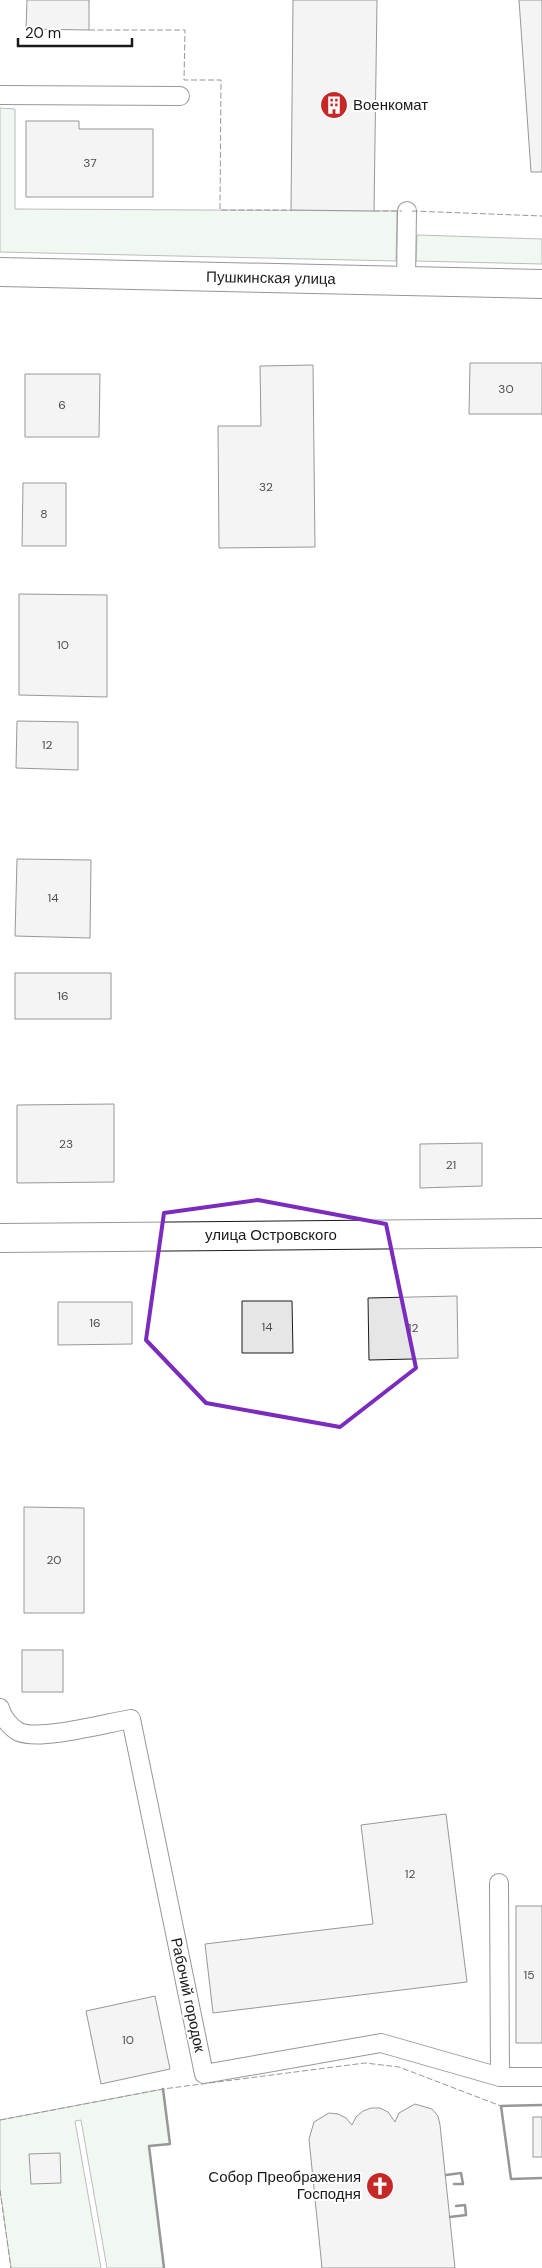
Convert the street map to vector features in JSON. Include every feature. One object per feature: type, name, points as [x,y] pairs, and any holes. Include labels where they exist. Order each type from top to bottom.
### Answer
[{"type":"street","name":"Пушкинская улица","points":[[0,272],[542,284]]},
{"type":"street","name":"улица Островского","points":[[0,1238],[542,1233]]},
{"type":"lane","points":[[0,95],[180,96]]},
{"type":"lane","points":[[406,281],[407,211]]},
{"type":"lane","name":"Рабочий городок","points":[[0,1708],[2,1716],[19,1732],[42,1735],[131,1718],[204,2074],[381,2043],[500,2078],[542,2077]]},
{"type":"lane","points":[[499,1883],[500,2078]]},
{"type":"highlighted area","points":[[258,1200],[386,1224],[416,1368],[340,1427],[206,1403],[146,1340],[164,1213]]},
{"type":"green space","points":[[0,108],[15,109],[15,209],[397,211],[396,261],[0,252]]},
{"type":"green space","points":[[417,235],[542,239],[542,264],[416,261]]},
{"type":"green space","points":[[163,2089],[170,2144],[149,2146],[164,2268],[107,2268],[81,2120],[75,2121],[101,2268],[11,2268],[0,2190],[0,2120]]},
{"type":"building","points":[[27,0],[89,0],[89,30],[26,29]]},
{"type":"building","name":"Военкомат","points":[[293,0],[377,0],[374,211],[291,210]]},
{"type":"building","points":[[519,0],[542,0],[542,172],[531,172]]},
{"type":"building","points":[[26,121],[79,121],[79,129],[153,129],[153,197],[26,197]]},
{"type":"building","points":[[470,363],[542,363],[542,414],[469,414]]},
{"type":"building","points":[[313,365],[315,547],[219,548],[218,426],[261,426],[260,366]]},
{"type":"building","points":[[25,374],[100,374],[99,437],[25,437]]},
{"type":"building","points":[[23,483],[66,483],[66,546],[22,546]]},
{"type":"building","points":[[19,594],[107,595],[107,697],[19,695]]},
{"type":"building","points":[[17,721],[78,722],[78,770],[16,768]]},
{"type":"building","points":[[17,859],[91,860],[90,938],[15,936]]},
{"type":"building","points":[[15,973],[111,973],[111,1019],[15,1019]]},
{"type":"building","points":[[114,1104],[114,1182],[17,1183],[17,1105]]},
{"type":"building","points":[[482,1143],[482,1186],[420,1188],[420,1144]]},
{"type":"building","points":[[457,1296],[458,1358],[369,1360],[368,1298]]},
{"type":"building","points":[[242,1301],[292,1301],[293,1353],[242,1353]]},
{"type":"building","points":[[58,1302],[132,1302],[132,1344],[58,1345]]},
{"type":"building","points":[[24,1507],[84,1508],[84,1613],[24,1613]]},
{"type":"building","points":[[22,1650],[63,1650],[63,1692],[22,1692]]},
{"type":"building","points":[[446,1814],[467,1982],[213,2013],[205,1944],[373,1924],[361,1825]]},
{"type":"building","points":[[516,1906],[542,1906],[542,2043],[516,2043]]},
{"type":"building","points":[[155,1996],[170,2069],[101,2084],[86,2011]]},
{"type":"building","name":"Собор Преображения Господня","points":[[415,2104],[432,2109],[438,2116],[455,2268],[322,2268],[309,2139],[314,2122],[329,2113],[338,2114],[346,2118],[352,2125],[356,2117],[363,2111],[371,2108],[380,2108],[388,2112],[395,2122],[399,2113]]},
{"type":"building","points":[[533,2117],[542,2117],[542,2157],[533,2157]]},
{"type":"building","points":[[60,2153],[61,2183],[31,2184],[29,2154]]},
{"type":"fence","points":[[89,30],[185,30],[184,80],[221,80],[220,210],[291,210]]},
{"type":"fence","points":[[374,211],[402,211]]},
{"type":"fence","points":[[412,211],[542,216]]},
{"type":"fence","points":[[0,2120],[163,2089],[365,2063],[399,2067],[501,2106]]},
{"type":"fence","points":[[0,2190],[11,2268]]},
{"type":"wall","points":[[163,2089],[170,2144],[149,2146],[164,2268]]},
{"type":"wall","points":[[542,2105],[501,2106],[511,2179],[542,2178]]},
{"type":"wall","points":[[446,2175],[461,2173],[463,2184],[454,2184]]},
{"type":"wall","points":[[450,2217],[466,2215],[465,2205],[456,2206]]},
{"type":"place","name":"Военкомат","points":[[334,105]]},
{"type":"place","name":"Собор Преображения Господня","points":[[380,2186]]}]
